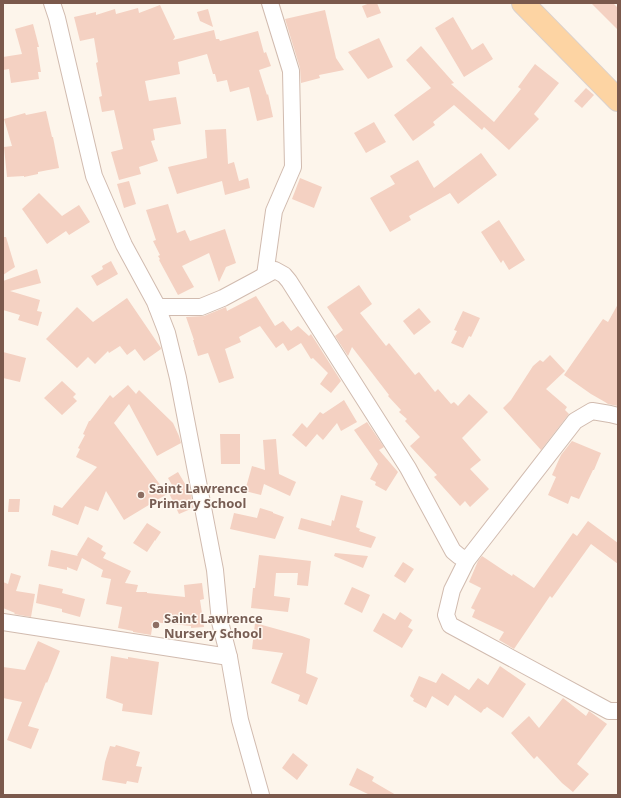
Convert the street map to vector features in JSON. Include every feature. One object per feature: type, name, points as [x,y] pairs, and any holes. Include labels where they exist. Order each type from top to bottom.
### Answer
[{"type":"main road","points":[[523,3],[618,100]]},
{"type":"street","points":[[52,3],[57,18],[94,176],[124,245],[157,307],[167,333],[178,378],[215,570],[220,622],[229,657],[240,720],[260,794]]},
{"type":"street","points":[[265,275],[274,211],[293,167],[291,71],[270,3]]},
{"type":"street","points":[[157,307],[201,307],[223,298],[275,270],[284,274],[408,468],[453,550],[459,556],[467,560]]},
{"type":"street","points":[[618,416],[592,411],[575,421],[467,560],[452,590],[446,615],[450,625],[609,710],[618,711]]},
{"type":"street","points":[[3,622],[229,657]]},
{"type":"building","points":[[370,3],[377,3],[381,13],[367,18],[362,6]]},
{"type":"building","points":[[591,3],[613,3],[618,8],[618,30]]},
{"type":"building","points":[[160,5],[175,37],[173,40],[214,30],[216,39],[219,39],[220,41],[258,31],[264,53],[266,52],[271,66],[259,70],[267,95],[268,94],[273,117],[257,121],[249,87],[230,92],[227,80],[217,82],[207,54],[178,62],[180,74],[145,81],[149,101],[176,97],[181,124],[153,129],[155,140],[151,141],[158,161],[139,167],[141,174],[119,180],[111,152],[123,149],[114,110],[102,112],[99,97],[102,96],[96,63],[98,62],[94,38],[80,41],[74,17],[96,12],[96,15],[115,9],[116,14],[138,8],[139,13]]},
{"type":"building","points":[[208,9],[213,27],[200,21],[197,12]]},
{"type":"building","points":[[325,10],[336,58],[344,70],[319,75],[320,78],[301,83],[300,68],[285,19]]},
{"type":"building","points":[[453,17],[472,50],[483,43],[493,59],[464,77],[435,28]]},
{"type":"building","points":[[33,24],[39,47],[37,47],[41,72],[38,72],[39,79],[11,83],[9,69],[3,70],[3,57],[22,54],[15,29]]},
{"type":"building","points":[[379,38],[393,67],[368,79],[348,52]]},
{"type":"building","points":[[421,46],[454,83],[451,84],[494,122],[521,89],[518,87],[535,64],[559,83],[534,114],[539,119],[509,150],[484,127],[482,130],[454,105],[433,122],[435,125],[413,141],[394,115],[431,88],[406,60]]},
{"type":"building","points":[[586,88],[594,95],[582,108],[574,101]]},
{"type":"building","points":[[46,111],[59,168],[38,172],[38,174],[24,177],[7,177],[4,147],[12,146],[4,119],[25,113],[26,115]]},
{"type":"building","points":[[374,122],[386,142],[366,153],[354,133]]},
{"type":"building","points":[[226,129],[228,164],[234,162],[239,181],[248,178],[250,188],[225,195],[222,181],[177,194],[168,167],[207,158],[205,130]]},
{"type":"building","points":[[481,153],[497,175],[458,204],[450,193],[409,216],[411,220],[390,232],[370,198],[395,184],[390,176],[418,160],[434,188]]},
{"type":"building","points":[[300,178],[322,187],[314,208],[292,199]]},
{"type":"building","points":[[129,181],[136,204],[124,208],[117,184]]},
{"type":"building","points":[[39,193],[62,216],[79,205],[90,222],[69,235],[66,231],[47,244],[22,209]]},
{"type":"building","points":[[168,204],[177,233],[185,230],[190,241],[225,229],[236,263],[226,267],[219,282],[209,253],[182,266],[194,287],[178,295],[159,260],[160,259],[158,256],[160,255],[153,241],[156,240],[146,210]]},
{"type":"building","points":[[499,220],[525,260],[509,270],[503,260],[501,263],[481,232]]},
{"type":"building","points":[[3,237],[6,237],[15,267],[3,275]]},
{"type":"building","points":[[111,261],[118,274],[97,286],[91,276],[103,269],[102,266]]},
{"type":"building","points":[[37,269],[41,283],[10,291],[40,300],[37,311],[42,312],[38,326],[18,320],[20,315],[3,310],[3,281]]},
{"type":"building","points":[[359,285],[372,304],[360,313],[386,346],[389,343],[415,375],[419,372],[435,392],[438,389],[451,404],[454,402],[458,406],[469,394],[488,412],[462,438],[481,460],[470,469],[489,489],[470,507],[465,501],[460,506],[434,477],[437,475],[410,446],[420,437],[405,421],[407,419],[399,412],[401,410],[388,396],[389,395],[352,347],[348,356],[335,336],[343,330],[327,307]]},
{"type":"building","points":[[256,296],[275,326],[283,321],[291,331],[298,326],[309,336],[311,334],[341,381],[331,393],[320,384],[328,373],[313,358],[311,359],[301,343],[288,351],[283,343],[276,348],[260,326],[239,337],[241,342],[225,349],[234,378],[219,383],[208,353],[198,356],[186,317],[204,316],[226,307],[227,311]]},
{"type":"building","points":[[127,298],[161,348],[144,361],[135,349],[127,355],[120,346],[109,353],[108,351],[95,364],[88,357],[77,368],[46,339],[77,307],[93,322]]},
{"type":"building","points":[[618,304],[618,406],[608,404],[564,375],[603,319],[608,322]]},
{"type":"building","points":[[419,308],[431,322],[414,335],[403,321]]},
{"type":"building","points":[[463,311],[480,318],[471,337],[469,336],[463,348],[451,343],[457,331],[454,330]]},
{"type":"building","points":[[3,352],[26,358],[20,382],[3,378]]},
{"type":"building","points":[[550,355],[565,371],[546,389],[567,407],[565,410],[569,414],[541,450],[503,408],[511,400],[533,366],[540,360],[543,362]]},
{"type":"building","points":[[62,381],[76,394],[73,397],[77,401],[62,415],[44,398]]},
{"type":"building","points":[[128,385],[136,394],[139,390],[173,423],[179,436],[181,443],[157,456],[129,404],[114,423],[167,494],[124,520],[106,491],[98,511],[85,506],[78,525],[52,515],[54,505],[62,508],[97,467],[76,457],[80,449],[78,448],[85,435],[83,434],[89,421],[110,395],[113,398]]},
{"type":"building","points":[[344,400],[357,422],[341,431],[337,423],[323,440],[317,434],[306,447],[292,435],[302,423],[307,428],[320,412],[323,414]]},
{"type":"building","points":[[367,422],[384,447],[379,450],[398,472],[386,491],[375,485],[376,482],[370,479],[378,464],[354,430]]},
{"type":"building","points":[[220,434],[240,434],[240,464],[221,464]]},
{"type":"building","points":[[276,439],[279,474],[296,482],[290,496],[264,484],[261,495],[245,491],[252,466],[265,470],[263,440]]},
{"type":"building","points":[[572,441],[601,453],[579,499],[571,496],[568,504],[548,495],[556,477],[552,475],[561,455]]},
{"type":"building","points":[[178,472],[191,494],[193,508],[179,514],[168,491],[172,485],[168,478]]},
{"type":"building","points":[[341,495],[363,501],[356,527],[360,529],[359,531],[376,537],[371,548],[298,529],[301,518],[331,526],[332,520],[334,521]]},
{"type":"building","points":[[9,499],[20,499],[19,512],[8,512]]},
{"type":"building","points":[[260,508],[284,517],[275,539],[230,529],[234,513],[257,518]]},
{"type":"building","points":[[588,521],[618,543],[618,564],[591,544],[552,598],[550,596],[514,649],[499,640],[504,632],[472,617],[475,610],[471,608],[481,588],[469,582],[478,561],[482,556],[512,576],[513,574],[534,588],[573,533],[577,536]]},
{"type":"building","points":[[147,523],[161,532],[147,552],[133,543]]},
{"type":"building","points":[[88,537],[103,546],[101,550],[106,553],[103,558],[131,571],[125,583],[138,585],[136,592],[185,597],[184,585],[202,583],[204,599],[200,600],[204,627],[191,628],[191,626],[153,622],[151,635],[118,628],[122,607],[106,604],[111,579],[101,577],[103,570],[82,558],[77,571],[67,567],[67,570],[48,566],[51,550],[78,556],[77,555]]},
{"type":"building","points":[[335,553],[368,556],[363,568],[334,556]]},
{"type":"building","points":[[259,555],[311,561],[308,586],[297,585],[298,573],[276,573],[274,596],[290,598],[288,612],[251,608]]},
{"type":"building","points":[[403,562],[414,569],[405,583],[394,576]]},
{"type":"building","points":[[11,573],[21,576],[16,591],[35,594],[31,617],[14,614],[15,613],[3,608],[3,582],[8,584]]},
{"type":"building","points":[[39,584],[63,589],[62,593],[85,599],[80,617],[62,612],[62,609],[36,603]]},
{"type":"building","points":[[352,587],[370,595],[362,613],[344,604]]},
{"type":"building","points":[[400,612],[412,620],[408,627],[413,630],[402,648],[373,631],[383,613],[395,620]]},
{"type":"building","points":[[255,623],[310,639],[306,673],[318,678],[307,705],[298,701],[300,695],[271,683],[283,653],[252,649]]},
{"type":"building","points":[[38,641],[60,651],[28,726],[39,729],[31,749],[7,740],[22,702],[3,698],[3,667],[25,670]]},
{"type":"building","points":[[111,656],[159,662],[152,715],[122,711],[123,704],[106,698]]},
{"type":"building","points":[[500,666],[526,684],[503,718],[487,707],[481,713],[455,695],[448,706],[432,696],[426,708],[413,701],[414,699],[410,696],[419,676],[436,683],[442,673],[469,690],[478,678],[488,685]]},
{"type":"building","points":[[563,698],[586,716],[589,711],[607,724],[577,764],[589,774],[573,792],[562,783],[537,756],[534,759],[511,733],[529,716],[539,728]]},
{"type":"building","points":[[116,745],[140,752],[136,766],[142,767],[138,783],[127,781],[126,784],[102,780],[105,762],[110,746],[115,747]]},
{"type":"building","points":[[293,753],[308,765],[297,780],[282,768]]},
{"type":"building","points":[[357,768],[374,777],[372,781],[396,795],[370,795],[349,785]]},
{"type":"place","name":"Saint Lawrence Primary School","points":[[141,495]]},
{"type":"place","name":"Saint Lawrence Nursery School","points":[[156,625]]}]
